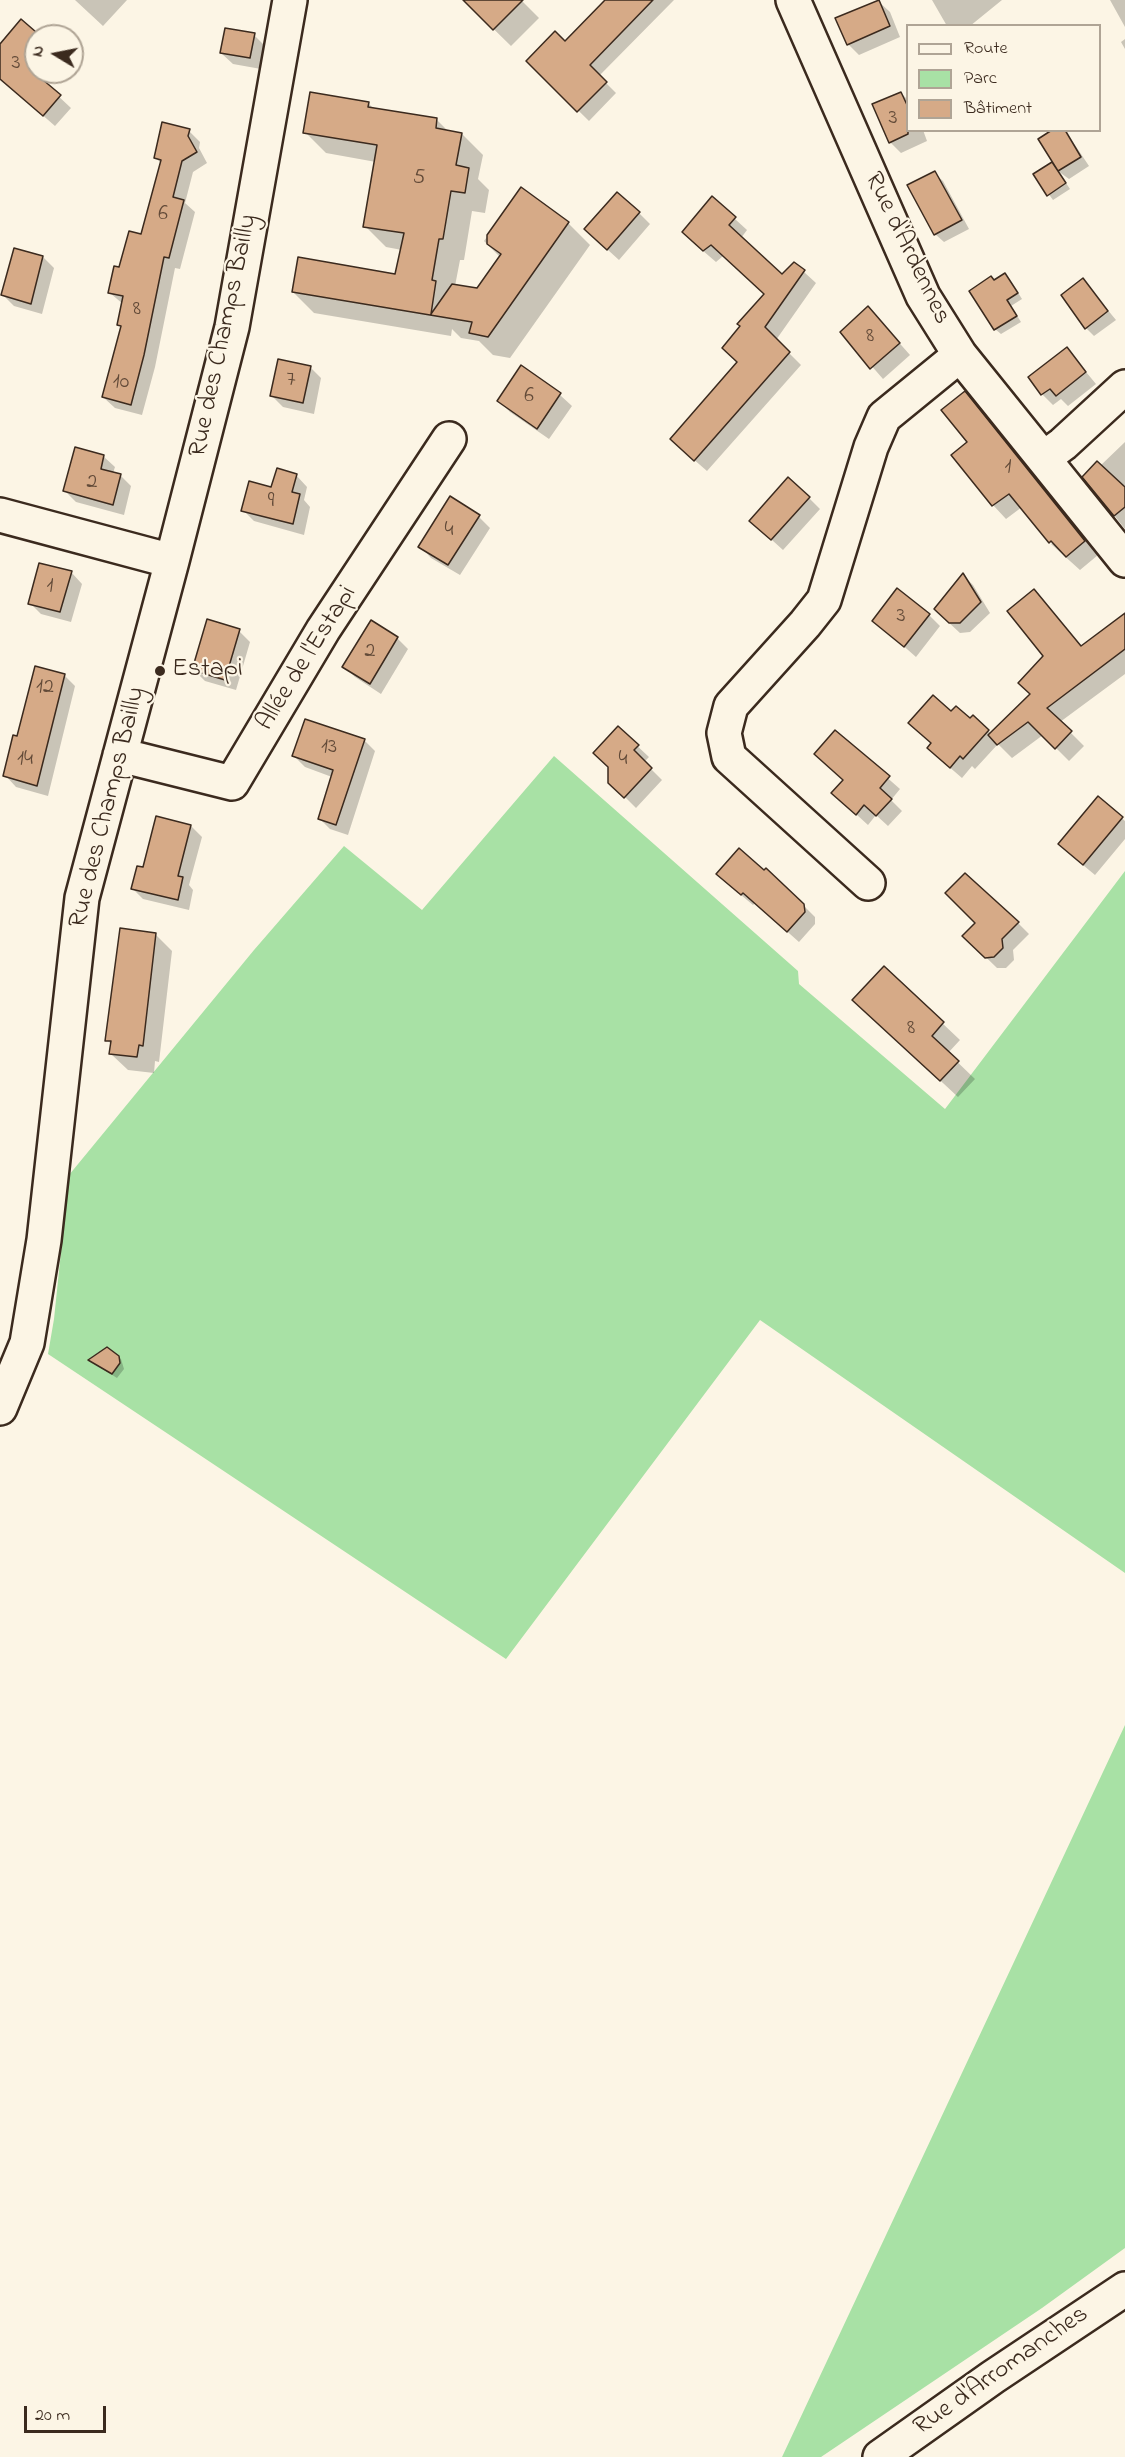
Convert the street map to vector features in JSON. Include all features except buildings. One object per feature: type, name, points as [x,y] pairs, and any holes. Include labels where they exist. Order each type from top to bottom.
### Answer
[{"type":"street","name":"Rue des Champs Bailly","points":[[0,1408],[27,1343],[44,1239],[82,898],[232,327],[290,0]]},
{"type":"street","name":"Rue d'Ardennes","points":[[793,0],[923,296],[960,355],[1125,560]]},
{"type":"street","points":[[868,883],[729,757],[724,732],[731,706],[824,600],[872,447],[884,417],[960,355]]},
{"type":"street","points":[[1044,458],[1063,444],[1125,387]]},
{"type":"street","name":"Allée de l'Estapi","points":[[120,755],[232,783],[323,630],[449,439]]},
{"type":"street","points":[[0,515],[172,561]]},
{"type":"street","name":"Rue d'Arromanches","points":[[880,2457],[1002,2371],[1125,2289]]},
{"type":"green space","points":[[554,756],[798,971],[799,984],[945,1109],[1125,871],[1125,1573],[760,1320],[506,1659],[48,1354],[54,1319],[69,1175],[254,950],[344,846],[422,910]]},
{"type":"green space","points":[[1125,1725],[1125,2248],[1042,2308],[821,2457],[782,2457]]},
{"type":"place","name":"Estapi","points":[[160,671]]}]
